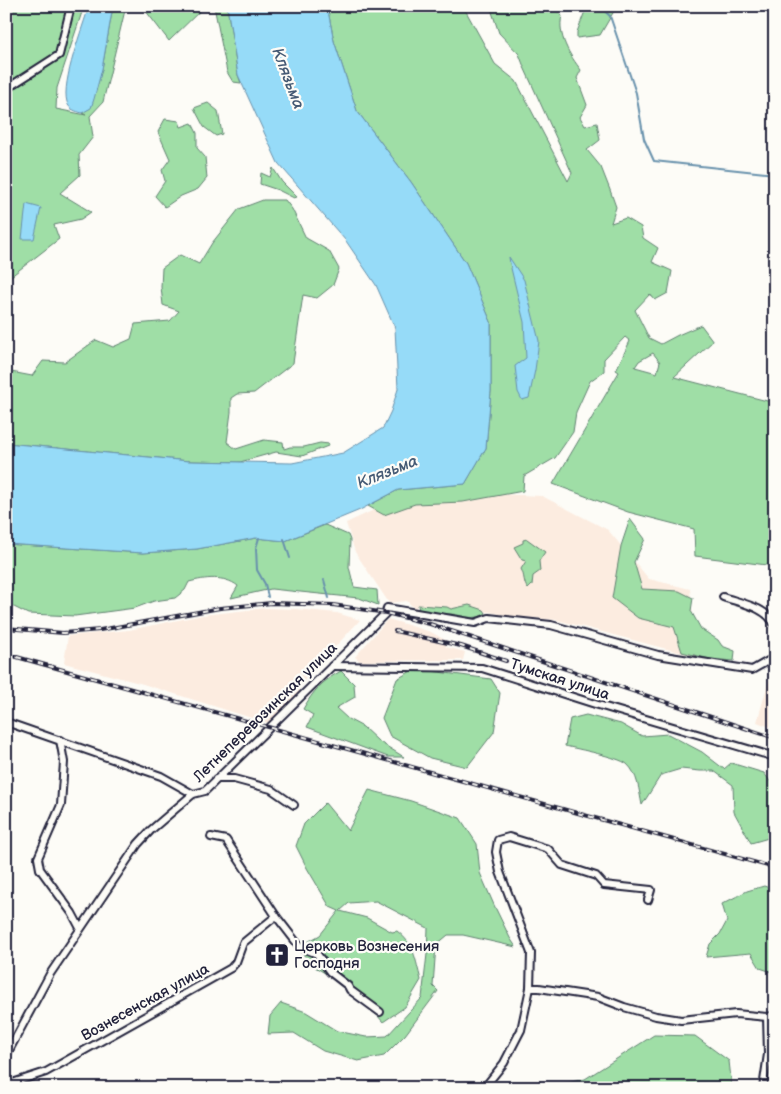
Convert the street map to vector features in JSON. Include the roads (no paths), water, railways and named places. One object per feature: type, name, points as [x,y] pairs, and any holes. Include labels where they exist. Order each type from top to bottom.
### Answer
[{"type":"street","points":[[6,89],[59,55],[71,6]]},
{"type":"street","points":[[723,597],[758,609],[773,621],[775,626]]},
{"type":"street","name":"Летнеперевозинская улица","points":[[6,1056],[50,974],[138,844],[150,830],[193,794],[205,791],[386,613],[387,608],[475,623],[489,618],[551,625],[658,655],[752,670],[775,657]]},
{"type":"street","name":"Тумская улица","points":[[332,666],[482,668],[595,704],[775,757]]},
{"type":"street","points":[[6,722],[160,776],[193,794]]},
{"type":"street","points":[[60,740],[64,762],[61,805],[38,858],[40,868],[72,913],[80,928]]},
{"type":"street","points":[[216,780],[234,779],[271,788],[294,805]]},
{"type":"street","points":[[484,1088],[504,1063],[521,1030],[530,988],[531,953],[500,872],[496,852],[498,840],[509,837],[548,849],[562,865],[596,876],[604,885],[651,890],[648,900]]},
{"type":"street","points":[[211,838],[226,840],[276,916],[300,947],[317,954],[330,972],[348,986],[350,990],[380,1012]]},
{"type":"street","name":"Вознесенская улица","points":[[6,1085],[46,1072],[231,968],[236,962],[243,943],[276,916]]},
{"type":"street","points":[[530,988],[598,997],[656,1016],[682,1020],[736,1014],[767,1017],[775,1014]]},
{"type":"street","points":[[763,1088],[768,1054],[767,1017]]},
{"type":"water","points":[[89,6],[113,6],[102,69],[94,99],[91,108],[82,113],[69,107],[66,93],[70,68]]},
{"type":"water","name":"Клязьма","points":[[227,6],[327,6],[334,41],[357,111],[411,182],[466,263],[491,322],[491,391],[486,448],[465,484],[398,490],[360,510],[285,541],[256,538],[197,549],[143,553],[6,544],[6,443],[189,461],[292,463],[343,453],[383,428],[391,411],[398,389],[395,328],[376,285],[346,241],[278,163],[238,75]]},
{"type":"water","points":[[26,204],[41,208],[34,239],[22,239]]},
{"type":"water","points":[[509,257],[524,280],[539,341],[529,398],[522,400],[518,392],[515,366],[526,358],[524,322]]},
{"type":"waterway","points":[[599,6],[610,16],[636,93],[644,139],[654,161],[775,174]]},
{"type":"waterway","points":[[259,538],[256,548],[257,570],[265,584],[268,597]]},
{"type":"waterway","points":[[284,539],[290,558]]},
{"type":"waterway","points":[[324,580],[329,598]]},
{"type":"railway","points":[[6,628],[63,633],[100,630],[220,608],[272,603],[333,605],[386,613],[430,624],[775,738]]},
{"type":"railway","points":[[395,631],[461,646],[506,661]]},
{"type":"railway","points":[[6,654],[775,868]]},
{"type":"place","name":"Церковь Вознесения Господня","points":[[277,955]]}]
